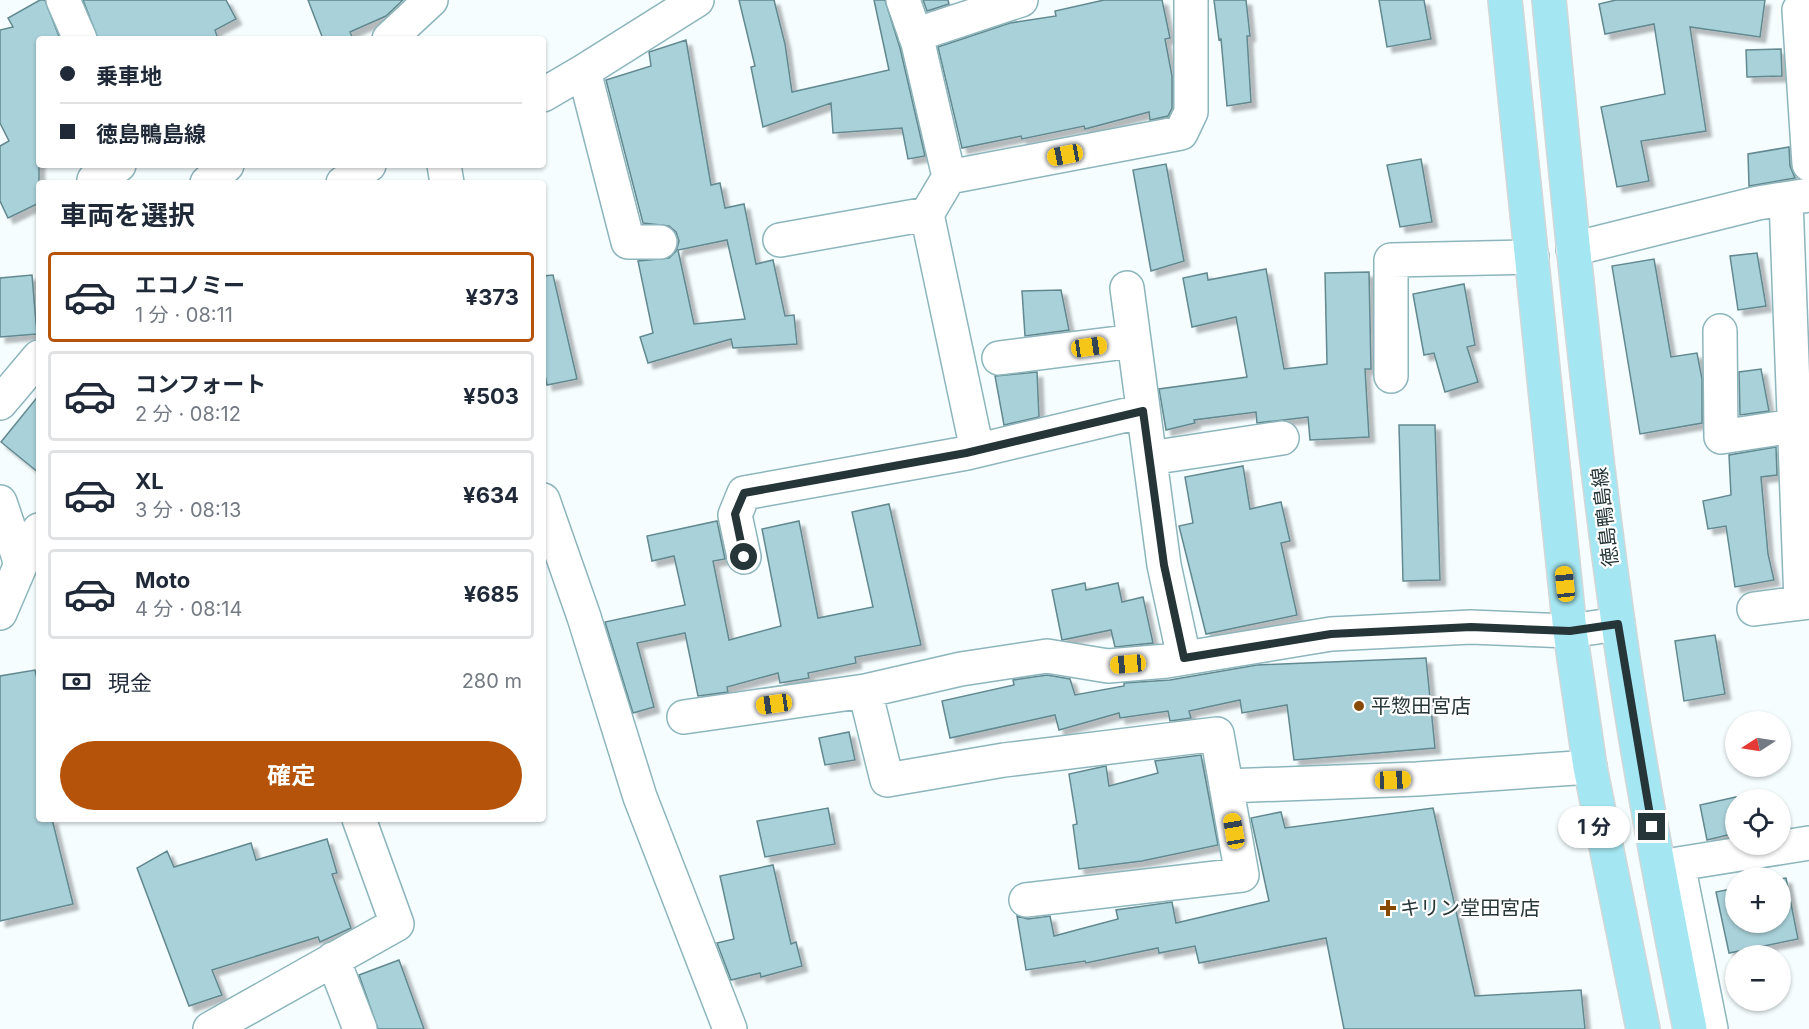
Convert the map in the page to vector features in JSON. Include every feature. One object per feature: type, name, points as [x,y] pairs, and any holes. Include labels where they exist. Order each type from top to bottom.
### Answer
[{"type":"main road","points":[[1505,0],[1570,631],[1590,767],[1642,1029]]},
{"type":"main road","name":"徳島鴨島線","points":[[1550,0],[1573,249],[1618,624],[1667,917],[1690,1029]]},
{"type":"street","points":[[63,0],[79,36]]},
{"type":"street","points":[[392,36],[431,0]]},
{"type":"street","points":[[546,93],[697,0]]},
{"type":"street","points":[[903,0],[915,35],[949,177],[927,214],[977,450]]},
{"type":"street","points":[[915,35],[1021,0]]},
{"type":"street","points":[[949,177],[1181,133],[1191,112],[1191,0]]},
{"type":"street","points":[[1798,10],[1809,164]]},
{"type":"street","points":[[584,71],[628,242],[660,242]]},
{"type":"street","points":[[210,180],[224,168]]},
{"type":"street","points":[[348,180],[365,168]]},
{"type":"street","points":[[1573,249],[1758,203],[1797,197],[1792,426],[1805,603],[1754,609]]},
{"type":"street","points":[[780,240],[927,214]]},
{"type":"street","points":[[1391,376],[1391,260],[1532,257]]},
{"type":"street","points":[[1127,288],[1164,565],[1184,658]]},
{"type":"street","points":[[1720,331],[1722,437],[1792,426]]},
{"type":"street","points":[[999,358],[1134,341]]},
{"type":"street","points":[[0,403],[36,361]]},
{"type":"street","points":[[744,557],[735,514],[744,493],[977,450],[1143,411]]},
{"type":"street","points":[[1150,458],[1282,438]]},
{"type":"street","points":[[0,502],[21,564],[0,613]]},
{"type":"street","points":[[546,509],[584,617],[640,797],[730,1029]]},
{"type":"street","points":[[19,560],[36,534]]},
{"type":"street","points":[[684,717],[865,691],[961,669],[1047,656],[1108,666],[1184,658],[1331,634],[1471,627],[1570,631],[1618,624]]},
{"type":"street","points":[[865,691],[887,780],[1004,760],[1217,734],[1242,875],[1026,900]]},
{"type":"street","points":[[1226,786],[1417,779],[1590,767]]},
{"type":"street","points":[[210,1029],[397,924],[360,822]]},
{"type":"street","points":[[1711,1029],[1678,864],[1809,843]]},
{"type":"street","points":[[333,959],[360,1029]]},
{"type":"building","points":[[40,0],[45,0],[59,36],[36,36],[36,168],[39,168],[39,180],[36,180],[36,204],[8,218],[0,201],[0,146],[9,141],[0,123],[0,30],[13,27],[8,18]]},
{"type":"building","points":[[83,0],[226,0],[236,19],[215,30],[217,36],[97,36]]},
{"type":"building","points":[[308,0],[403,0],[386,16],[350,32],[352,36],[322,36]]},
{"type":"building","points":[[739,0],[774,0],[785,44],[792,92],[889,70],[874,0],[885,0],[900,48],[925,156],[908,159],[902,128],[833,133],[831,103],[763,127],[751,67],[755,66]]},
{"type":"building","points":[[923,0],[948,0],[949,4],[927,11]]},
{"type":"building","points":[[1104,0],[1162,0],[1170,38],[1165,39],[1172,76],[1172,108],[1168,116],[1150,120],[1149,112],[1085,129],[1084,126],[962,148],[938,47],[1010,23],[1056,16],[1055,11]]},
{"type":"building","points":[[1214,0],[1246,0],[1250,36],[1247,36],[1251,102],[1227,106],[1221,39],[1219,40]]},
{"type":"building","points":[[1379,0],[1424,0],[1431,39],[1387,47]]},
{"type":"building","points":[[1616,0],[1765,0],[1760,37],[1690,27],[1706,131],[1641,141],[1649,181],[1617,187],[1601,107],[1665,94],[1654,24],[1605,34],[1599,4]]},
{"type":"building","points":[[686,40],[711,185],[720,183],[725,208],[744,204],[756,264],[773,260],[785,316],[794,315],[797,344],[733,348],[731,339],[648,363],[640,337],[653,333],[638,261],[669,258],[676,251],[679,241],[676,232],[669,226],[643,223],[606,80],[651,66],[649,52]],"holes":[[[727,240],[745,319],[694,324],[678,250]]]},
{"type":"building","points":[[1781,49],[1782,76],[1747,77],[1746,50]]},
{"type":"building","points":[[1789,147],[1790,166],[1795,178],[1749,186],[1748,154]]},
{"type":"building","points":[[1421,159],[1432,222],[1400,227],[1387,165]]},
{"type":"building","points":[[1166,164],[1184,261],[1151,271],[1133,170]]},
{"type":"building","points":[[1757,253],[1766,306],[1738,310],[1730,256]]},
{"type":"building","points":[[1654,259],[1671,357],[1697,353],[1702,379],[1702,423],[1640,434],[1612,266]]},
{"type":"building","points":[[1266,269],[1284,369],[1327,364],[1325,273],[1369,272],[1371,369],[1365,369],[1369,437],[1310,440],[1308,417],[1257,423],[1256,412],[1194,420],[1195,423],[1166,430],[1159,389],[1247,377],[1236,317],[1192,327],[1183,278],[1207,273],[1208,280]]},
{"type":"building","points":[[32,275],[36,334],[0,337],[0,278]]},
{"type":"building","points":[[553,275],[577,379],[547,385],[546,380],[546,276]]},
{"type":"building","points":[[1464,284],[1475,345],[1467,347],[1478,382],[1445,392],[1434,353],[1424,355],[1413,294]]},
{"type":"building","points":[[1061,290],[1069,330],[1025,336],[1022,291]]},
{"type":"building","points":[[1761,369],[1769,411],[1740,415],[1739,372]]},
{"type":"building","points":[[1037,372],[1039,417],[1004,425],[995,376]]},
{"type":"building","points":[[36,399],[36,471],[1,442]]},
{"type":"building","points":[[1399,425],[1435,425],[1440,580],[1403,581]]},
{"type":"building","points":[[1776,447],[1777,475],[1761,477],[1768,554],[1774,580],[1735,587],[1726,526],[1708,529],[1703,501],[1731,495],[1729,455]]},
{"type":"building","points":[[1243,466],[1250,509],[1281,502],[1290,541],[1281,543],[1297,615],[1206,634],[1179,526],[1193,523],[1185,477]]},
{"type":"building","points":[[889,504],[921,645],[855,657],[856,663],[808,673],[809,678],[780,683],[778,673],[727,687],[728,692],[698,696],[685,633],[637,643],[654,707],[633,713],[605,622],[685,605],[674,556],[652,561],[647,536],[717,521],[725,559],[713,561],[729,640],[781,626],[762,529],[799,521],[818,618],[873,607],[852,512]]},
{"type":"building","points":[[1085,583],[1086,590],[1118,583],[1122,602],[1143,597],[1153,643],[1115,647],[1111,630],[1062,640],[1052,590]]},
{"type":"building","points":[[1715,635],[1725,694],[1684,701],[1675,641]]},
{"type":"building","points":[[1426,658],[1435,748],[1294,760],[1287,705],[1242,713],[1240,700],[1189,711],[1191,718],[1170,721],[1168,711],[1120,718],[1119,713],[1059,730],[1055,715],[950,738],[942,701],[1014,685],[1013,680],[1047,675],[1070,679],[1075,695],[1124,686],[1124,683],[1170,680],[1257,665]]},
{"type":"building","points":[[35,670],[36,822],[53,822],[73,904],[0,921],[0,676]]},
{"type":"building","points":[[849,732],[855,760],[825,765],[819,738]]},
{"type":"building","points":[[1201,755],[1218,845],[1142,861],[1079,869],[1073,825],[1077,824],[1069,774],[1106,766],[1109,786],[1158,773],[1155,761]]},
{"type":"building","points":[[1725,799],[1725,836],[1707,840],[1700,805]]},
{"type":"building","points":[[828,808],[835,844],[765,857],[757,821]]},
{"type":"building","name":"キリン堂田宮店","points":[[1433,808],[1475,996],[1581,990],[1585,1029],[1344,1029],[1326,938],[1199,963],[1195,946],[1159,953],[1158,948],[1086,963],[1085,961],[1026,970],[1017,916],[1028,919],[1050,916],[1054,936],[1118,919],[1116,910],[1172,902],[1176,923],[1269,901],[1251,818],[1281,812],[1285,828]]},
{"type":"building","points":[[327,839],[337,873],[332,874],[351,928],[320,942],[318,937],[212,970],[222,995],[189,1006],[137,868],[167,851],[174,867],[251,843],[256,860]]},
{"type":"building","points":[[773,865],[791,944],[796,942],[802,966],[761,977],[760,973],[731,980],[717,943],[734,939],[720,876]]},
{"type":"building","points":[[1725,890],[1725,933],[1791,933],[1791,903],[1798,939],[1768,945],[1727,945],[1716,892]]},
{"type":"building","points":[[399,960],[424,1029],[378,1029],[359,975]]},
{"type":"place","name":"平惣田宮店","points":[[1359,706]]},
{"type":"place","name":"キリン堂田宮店","points":[[1388,908]]},
{"type":"route","points":[[744,557],[735,514],[744,493],[966,453],[1143,411],[1164,565],[1184,658],[1245,646],[1331,634],[1471,627],[1570,631],[1618,624],[1652,827]]}]
